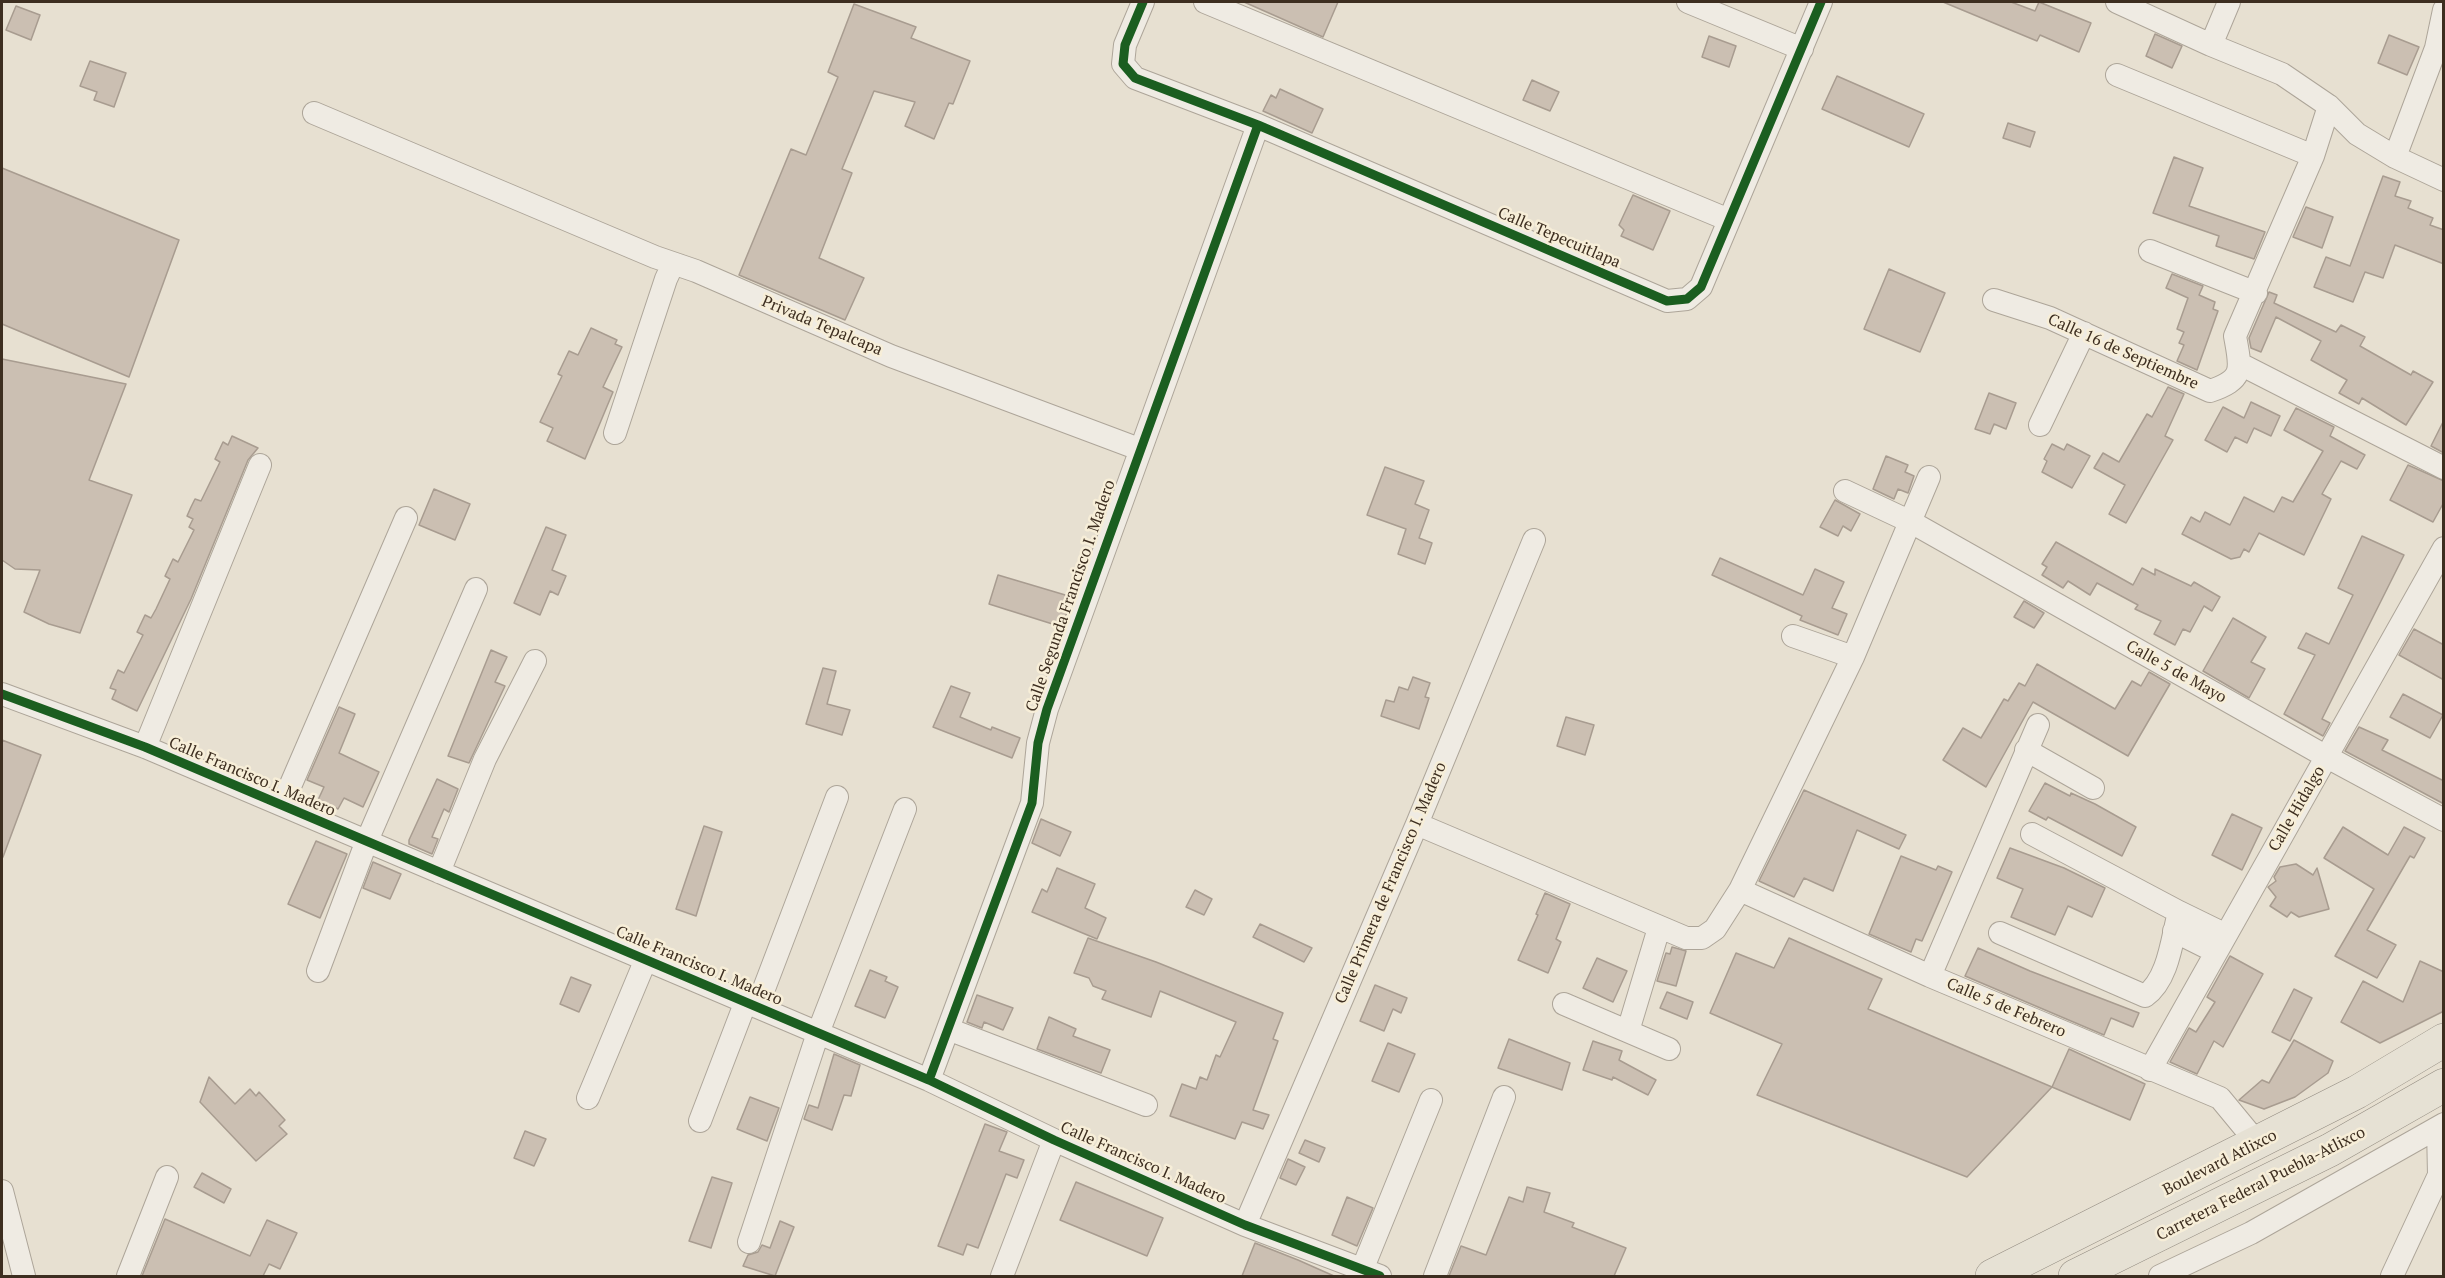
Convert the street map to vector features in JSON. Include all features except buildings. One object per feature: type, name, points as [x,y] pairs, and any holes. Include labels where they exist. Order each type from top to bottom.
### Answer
[{"type":"main road","name":"Boulevard Atlixco","points":[[1992,1276],[2358,1092],[2444,1040]]},
{"type":"main road","name":"Carretera Federal Puebla-Atlixco","points":[[2079,1274],[2330,1150],[2444,1084]]},
{"type":"main road","points":[[2066,1240],[2079,1274]]},
{"type":"street","name":"Calle Tepecuitlapa","points":[[1143,2],[1125,45],[1123,64],[1135,78],[1258,125],[1667,301],[1687,299],[1701,287],[1821,2]]},
{"type":"street","points":[[1205,2],[1729,220]]},
{"type":"street","points":[[1688,2],[1802,49]]},
{"type":"street","points":[[2117,2],[2211,45],[2282,74],[2329,106],[2357,134],[2395,157],[2444,180]]},
{"type":"street","points":[[2211,45],[2229,2]]},
{"type":"street","points":[[2395,157],[2436,48],[2444,10]]},
{"type":"street","points":[[2117,75],[2313,156]]},
{"type":"street","points":[[2329,106],[2313,156],[2256,293],[2235,336],[2240,364],[2444,468]]},
{"type":"street","name":"Privada Tepalcapa","points":[[314,113],[674,264],[696,271],[891,356],[1139,449]]},
{"type":"street","name":"Calle Segunda Francisco I. Madero","points":[[929,1080],[1032,803],[1038,743],[1047,709],[1139,449],[1258,125]]},
{"type":"street","points":[[2150,251],[2256,293]]},
{"type":"street","points":[[615,433],[666,279],[674,264]]},
{"type":"street","name":"Calle 16 de Septiembre","points":[[1994,300],[2050,318],[2210,391],[2229,385],[2238,376],[2240,364]]},
{"type":"street","points":[[2040,425],[2084,333]]},
{"type":"street","points":[[145,747],[260,465]]},
{"type":"street","points":[[1417,824],[1659,928],[1686,938],[1702,938],[1715,929],[1740,890],[1853,657],[1929,477]]},
{"type":"street","name":"Calle 5 de Mayo","points":[[1845,491],[1911,522],[2327,757],[2444,820]]},
{"type":"street","points":[[282,805],[406,518]]},
{"type":"street","name":"Calle Primera de Francisco I. Madero","points":[[1245,1225],[1417,824],[1534,540]]},
{"type":"street","name":"Calle Hidalgo","points":[[2150,1070],[2219,942],[2327,757],[2444,548]]},
{"type":"street","points":[[318,971],[366,843],[476,589]]},
{"type":"street","points":[[1793,636],[1853,657]]},
{"type":"street","points":[[439,872],[485,759],[535,661]]},
{"type":"street","name":"Calle Francisco I. Madero","points":[[2,694],[145,747],[366,843],[929,1080],[1054,1140],[1245,1225],[1371,1273]]},
{"type":"street","points":[[1930,976],[2038,725]]},
{"type":"street","points":[[2026,750],[2093,788]]},
{"type":"street","points":[[700,1121],[837,797]]},
{"type":"street","points":[[749,1242],[819,1033],[905,809]]},
{"type":"street","points":[[2032,834],[2176,922],[2219,942]]},
{"type":"street","name":"Calle 5 de Febrero","points":[[1740,890],[1930,976],[2220,1098],[2258,1144]]},
{"type":"street","points":[[2001,933],[2145,996],[2155,989],[2166,962],[2176,922]]},
{"type":"street","points":[[1628,1031],[1659,928]]},
{"type":"street","points":[[588,1098],[645,959]]},
{"type":"street","points":[[1564,1004],[1669,1048]]},
{"type":"street","points":[[948,1029],[1146,1105]]},
{"type":"street","points":[[1435,1276],[1504,1097]]},
{"type":"street","points":[[1371,1273],[1431,1100]]},
{"type":"street","points":[[2160,1276],[2252,1233],[2441,1126]]},
{"type":"street","points":[[2392,1276],[2439,1175],[2441,1126]]},
{"type":"street","points":[[1002,1276],[1054,1140]]},
{"type":"street","points":[[2330,1150],[2355,1173]]},
{"type":"street","points":[[128,1276],[167,1176]]},
{"type":"street","points":[[2,1191],[24,1276]]},
{"type":"cycle path","points":[[1143,2],[1125,45],[1123,64],[1135,78],[1258,125],[1667,301],[1687,299],[1701,287],[1821,2]]},
{"type":"cycle path","points":[[929,1080],[1032,803],[1038,743],[1047,709],[1258,125]]},
{"type":"cycle path","points":[[2,694],[145,747],[929,1080],[1054,1140],[1245,1225],[1380,1276]]}]
